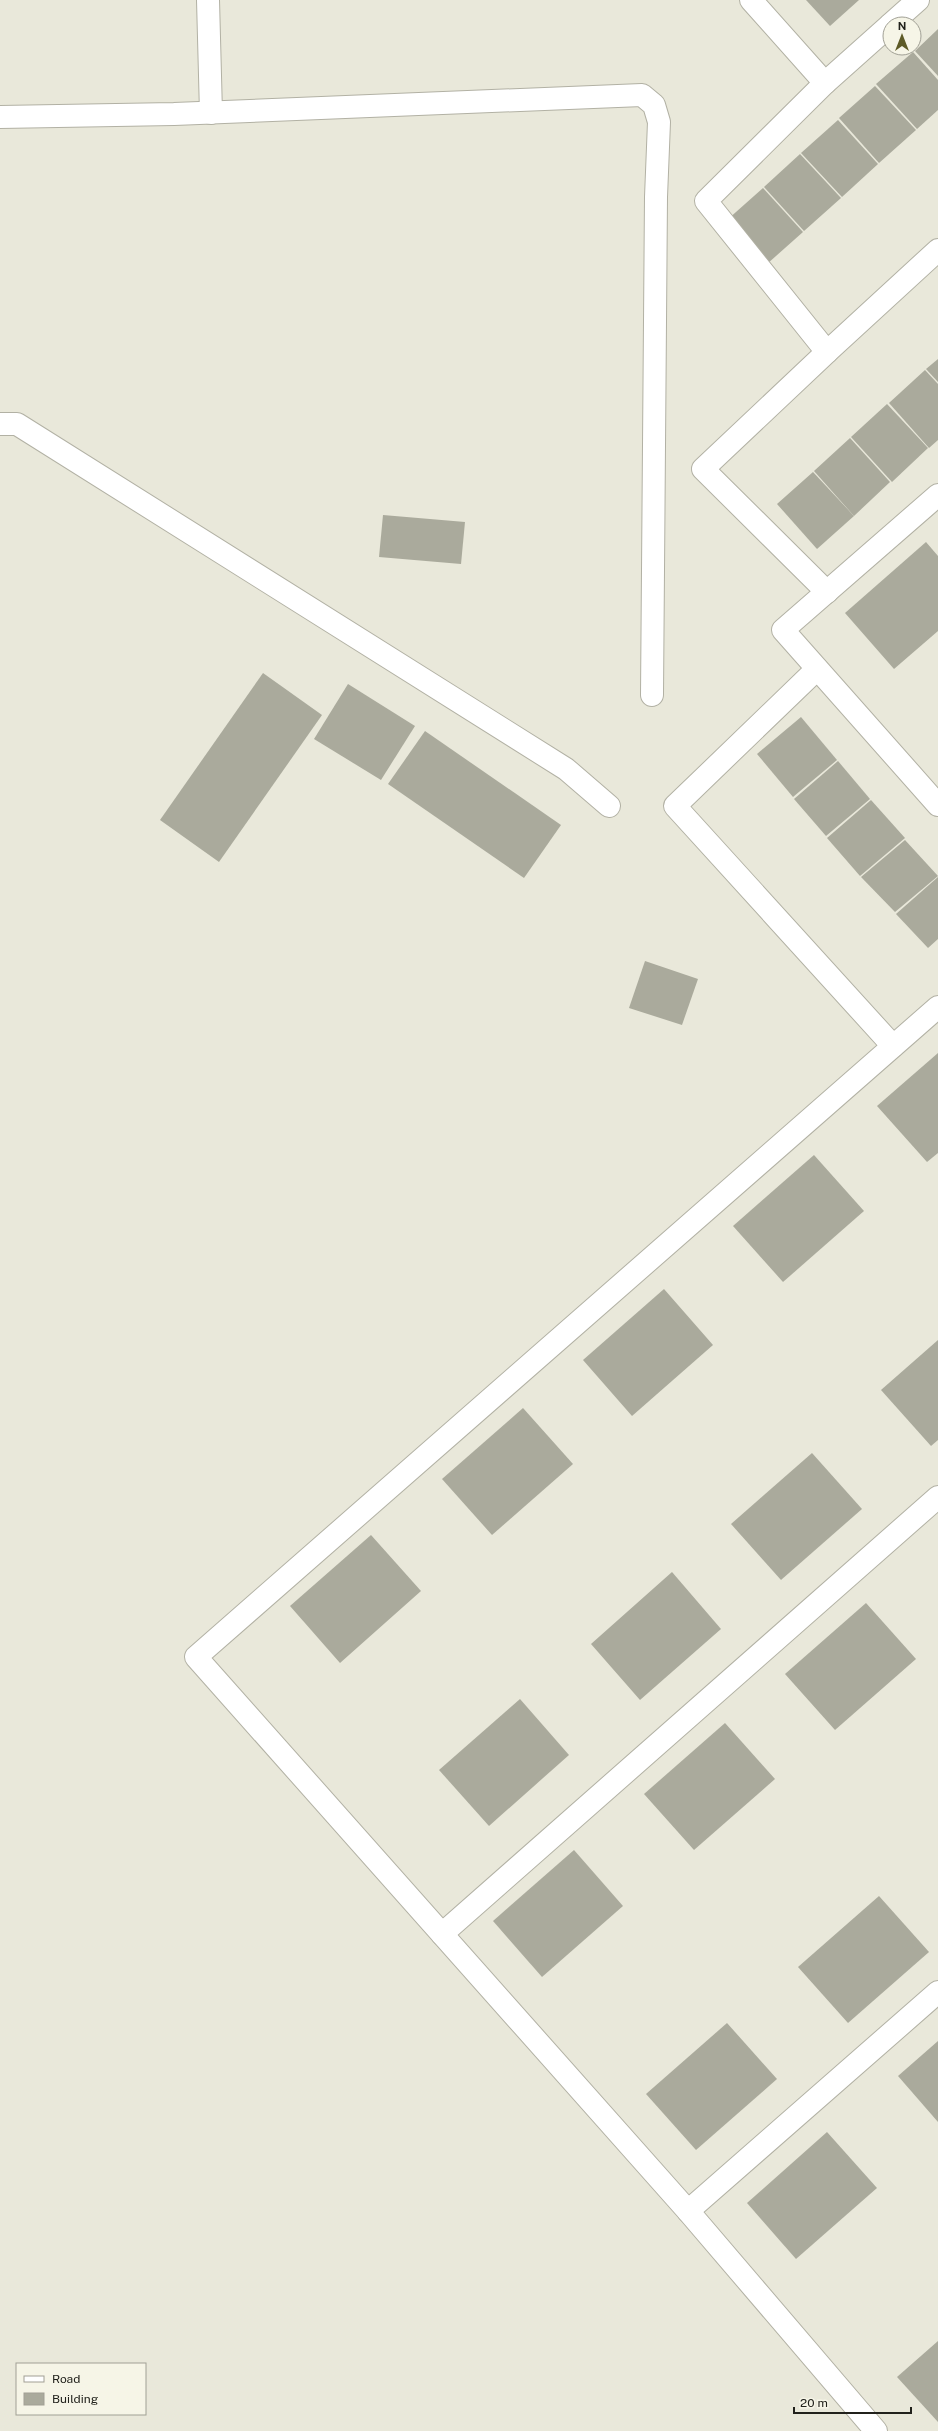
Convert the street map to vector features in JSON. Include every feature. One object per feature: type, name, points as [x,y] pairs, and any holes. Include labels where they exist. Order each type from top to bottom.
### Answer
[{"type":"street","points":[[208,0],[211,113]]},
{"type":"street","points":[[751,0],[825,82]]},
{"type":"street","points":[[899,16],[918,0]]},
{"type":"street","points":[[827,352],[706,201],[825,82],[882,31]]},
{"type":"street","points":[[0,117],[211,113],[642,95],[654,105],[659,122],[656,197],[652,695]]},
{"type":"street","points":[[826,592],[703,469],[938,250]]},
{"type":"street","points":[[0,424],[17,424],[51,445],[566,769],[609,806]]},
{"type":"street","points":[[938,495],[783,630],[938,805]]},
{"type":"street","points":[[817,669],[675,806],[893,1046]]},
{"type":"street","points":[[876,2431],[688,2211],[196,1657],[938,1007]]},
{"type":"street","points":[[442,1934],[938,1497]]},
{"type":"street","points":[[688,2211],[938,1992]]},
{"type":"building","points":[[806,0],[859,0],[830,26]]},
{"type":"building","points":[[938,29],[938,76],[920,56],[922,56],[922,44]]},
{"type":"building","points":[[908,56],[917,56],[938,80],[938,110],[917,129],[876,84]]},
{"type":"building","points":[[875,86],[916,130],[879,163],[839,118]]},
{"type":"building","points":[[838,120],[878,164],[842,197],[801,153]]},
{"type":"building","points":[[800,154],[841,198],[804,231],[764,187]]},
{"type":"building","points":[[763,188],[803,232],[767,264],[727,220]]},
{"type":"building","points":[[938,359],[938,382],[926,369]]},
{"type":"building","points":[[925,370],[938,384],[938,440],[929,448],[889,403]]},
{"type":"building","points":[[887,404],[928,448],[892,482],[851,437]]},
{"type":"building","points":[[850,438],[890,482],[854,516],[814,471]]},
{"type":"building","points":[[813,472],[854,516],[817,549],[777,504]]},
{"type":"building","points":[[383,515],[465,522],[461,564],[379,557]]},
{"type":"building","points":[[926,542],[938,556],[938,631],[894,669],[845,613]]},
{"type":"building","points":[[263,673],[322,715],[219,862],[160,820]]},
{"type":"building","points":[[348,684],[415,726],[381,780],[314,739]]},
{"type":"building","points":[[801,717],[837,760],[793,797],[757,754]]},
{"type":"building","points":[[425,731],[561,825],[524,878],[388,784]]},
{"type":"building","points":[[838,761],[870,799],[826,836],[794,799]]},
{"type":"building","points":[[871,800],[905,838],[860,876],[827,838]]},
{"type":"building","points":[[905,840],[938,876],[895,912],[861,877]]},
{"type":"building","points":[[938,877],[938,939],[928,948],[896,914]]},
{"type":"building","points":[[645,961],[698,979],[682,1025],[629,1008]]},
{"type":"building","points":[[938,1053],[938,1153],[927,1162],[877,1106]]},
{"type":"building","points":[[814,1155],[864,1211],[783,1282],[733,1226]]},
{"type":"building","points":[[664,1289],[713,1345],[632,1416],[583,1360]]},
{"type":"building","points":[[938,1340],[938,1440],[931,1446],[881,1390]]},
{"type":"building","points":[[523,1408],[573,1464],[492,1535],[442,1479]]},
{"type":"building","points":[[812,1453],[862,1509],[781,1580],[731,1524]]},
{"type":"building","points":[[371,1535],[421,1591],[340,1663],[290,1606]]},
{"type":"building","points":[[672,1572],[721,1629],[640,1700],[591,1644]]},
{"type":"building","points":[[866,1603],[916,1659],[835,1730],[785,1674]]},
{"type":"building","points":[[520,1699],[569,1755],[489,1826],[439,1770]]},
{"type":"building","points":[[725,1723],[775,1779],[694,1850],[644,1794]]},
{"type":"building","points":[[574,1850],[623,1906],[542,1977],[493,1921]]},
{"type":"building","points":[[879,1896],[929,1952],[848,2023],[798,1967]]},
{"type":"building","points":[[727,2023],[777,2079],[696,2150],[646,2094]]},
{"type":"building","points":[[938,2041],[938,2122],[898,2076]]},
{"type":"building","points":[[827,2132],[877,2188],[796,2259],[747,2203]]},
{"type":"building","points":[[938,2341],[938,2422],[897,2377]]}]
